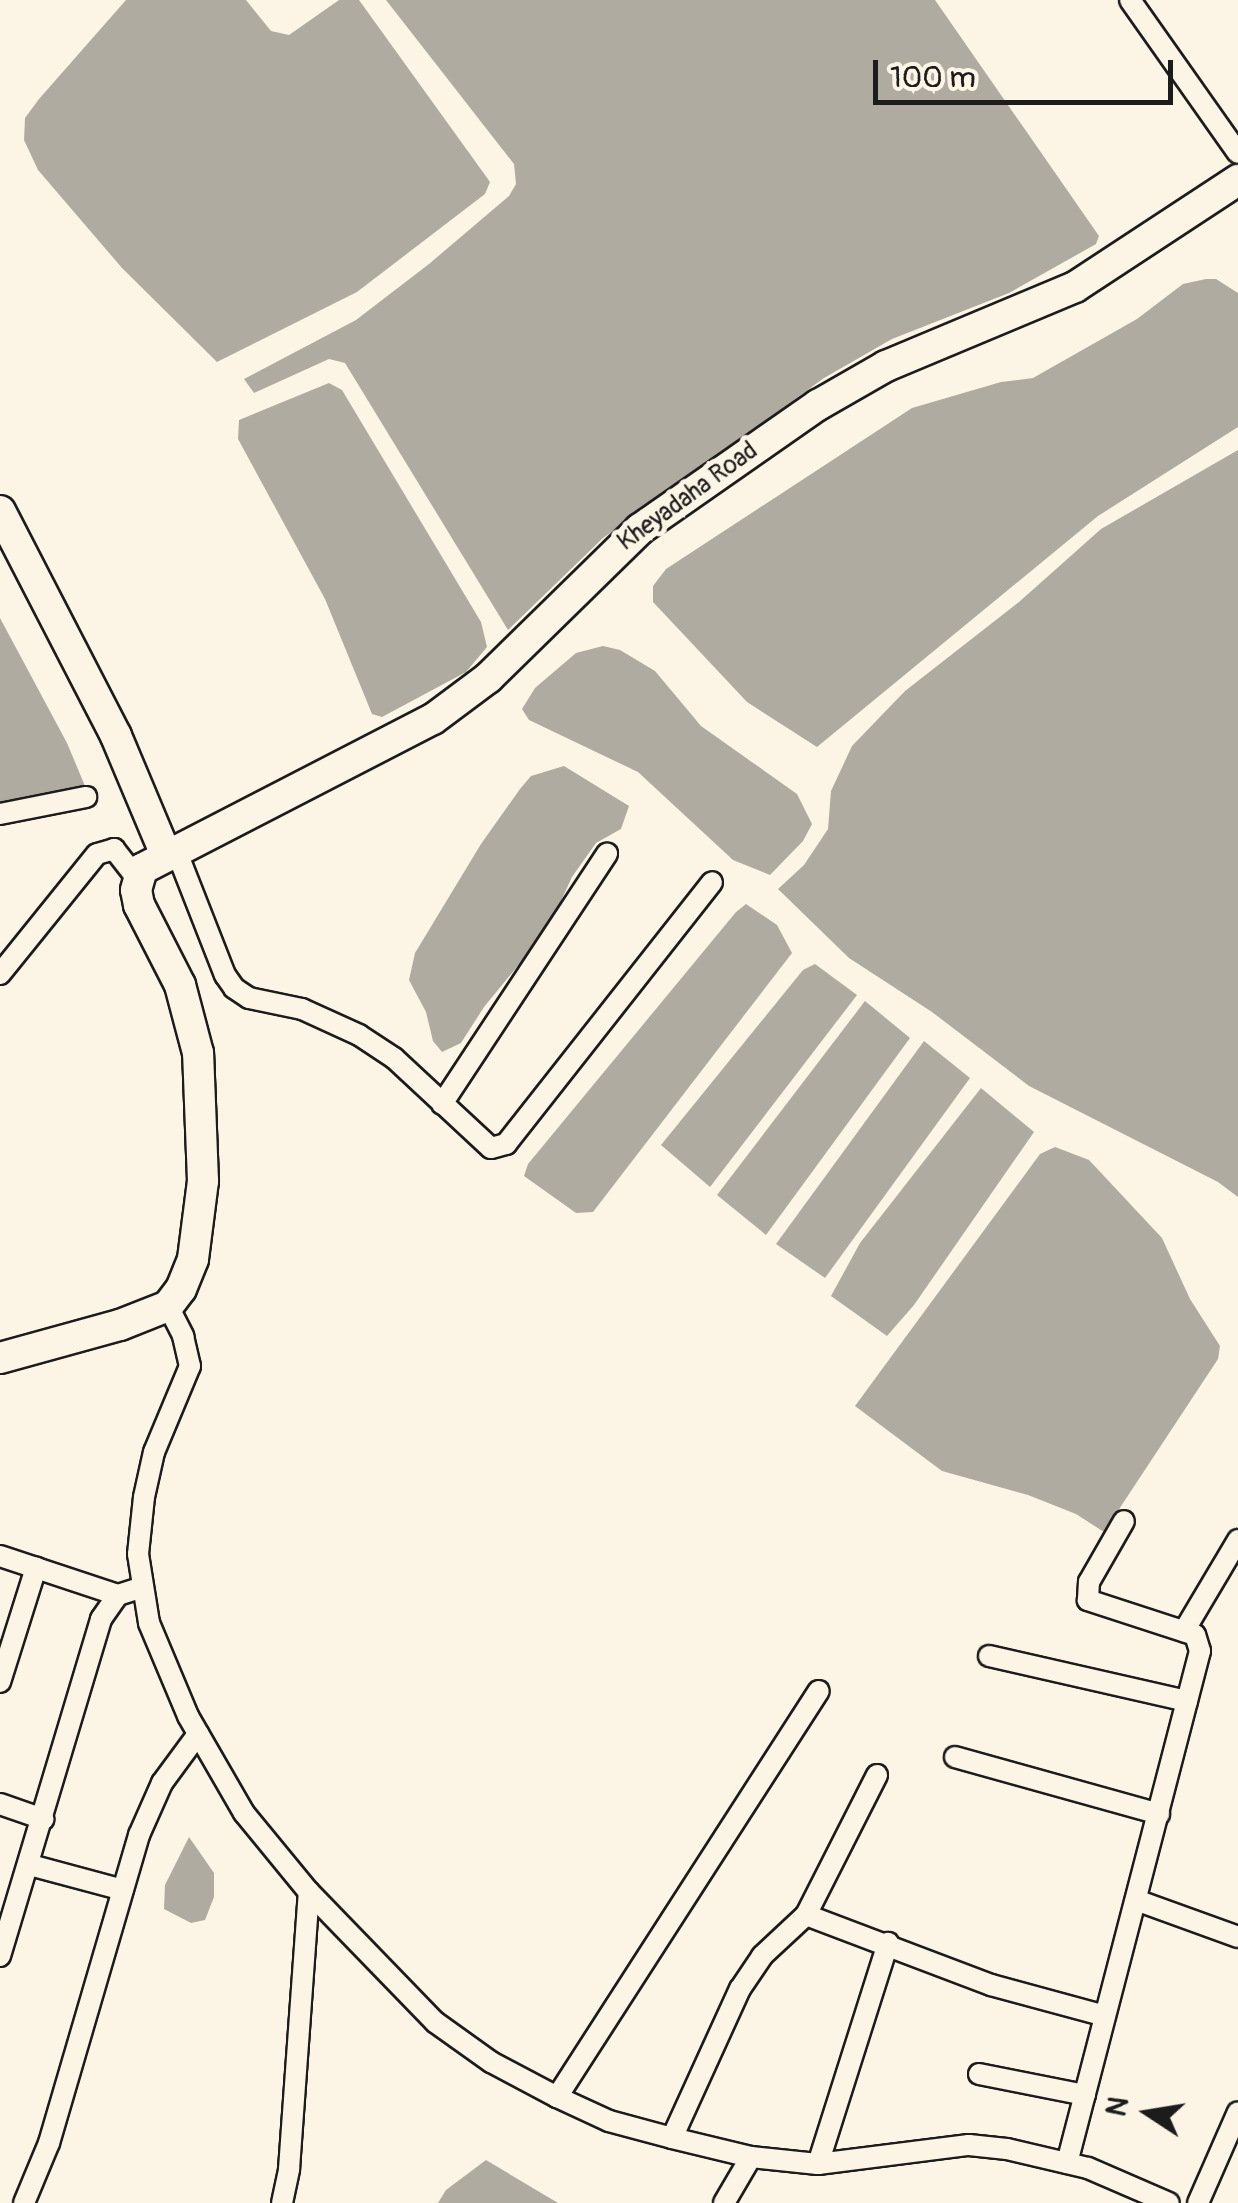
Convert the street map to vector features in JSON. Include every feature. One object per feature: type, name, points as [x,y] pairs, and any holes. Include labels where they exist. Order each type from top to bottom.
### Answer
[{"type":"main road","name":"Kheyadaha Road","points":[[156,863],[433,719],[488,678],[640,528],[818,405],[886,366],[1075,287],[1238,180]]},
{"type":"main road","points":[[0,511],[116,736],[156,863],[139,905],[180,985],[198,1053],[203,1123],[200,1228],[182,1289],[168,1306],[120,1325],[0,1358]]},
{"type":"street","points":[[1130,0],[1238,153]]},
{"type":"street","points":[[0,814],[86,797]]},
{"type":"street","points":[[0,974],[97,854],[110,847],[156,863],[234,988],[250,998],[328,1019],[359,1035],[394,1058],[491,1148],[506,1144],[712,882]]},
{"type":"street","points":[[442,1104],[607,854]]},
{"type":"street","points":[[168,1306],[186,1345],[184,1385],[154,1452],[144,1497],[138,1554],[140,1588],[149,1623],[198,1734],[244,1812],[309,1892],[435,2022],[491,2062],[557,2097],[608,2120],[672,2138],[751,2157],[818,2164],[969,2145],[1067,2163],[1170,2203]]},
{"type":"street","points":[[1067,2163],[1200,1641],[1184,1631],[1088,1600],[1089,1582],[1124,1521]]},
{"type":"street","points":[[1184,1631],[1238,1540]]},
{"type":"street","points":[[0,1556],[118,1595]]},
{"type":"street","points":[[0,1682],[36,1568]]},
{"type":"street","points":[[0,1956],[100,1619],[118,1595],[140,1588]]},
{"type":"street","points":[[988,1656],[1187,1700]]},
{"type":"street","points":[[557,2097],[819,1690]]},
{"type":"street","points":[[24,2203],[48,2143],[140,1835],[162,1783],[198,1734]]},
{"type":"street","points":[[955,1757],[1159,1814]]},
{"type":"street","points":[[672,2138],[749,1973],[806,1916],[877,1776]]},
{"type":"street","points":[[0,1804],[43,1819]]},
{"type":"street","points":[[30,1864],[124,1890]]},
{"type":"street","points":[[282,2203],[289,2169],[309,1892]]},
{"type":"street","points":[[1136,1900],[1238,1938]]},
{"type":"street","points":[[806,1916],[888,1943],[992,1985],[1106,2016]]},
{"type":"street","points":[[818,2164],[888,1943]]},
{"type":"street","points":[[979,2074],[1084,2094]]},
{"type":"street","points":[[1198,2203],[1238,2112]]},
{"type":"street","points":[[724,2203],[751,2157]]},
{"type":"shaded area","points":[[126,0],[246,0],[271,31],[289,35],[339,0],[359,0],[490,182],[485,194],[357,292],[217,362],[122,268],[38,170],[24,140],[25,118]]},
{"type":"shaded area","points":[[386,0],[935,0],[1099,236],[1096,244],[1009,293],[892,339],[824,378],[603,538],[508,630],[345,363],[329,359],[254,393],[244,379],[356,320],[509,196],[516,184],[514,164]]},
{"type":"shaded area","points":[[1216,279],[1238,293],[1238,427],[1098,516],[817,747],[747,702],[653,602],[653,586],[666,569],[912,408],[1001,382],[1033,378],[1137,319],[1183,284]]},
{"type":"shaded area","points":[[329,383],[342,390],[481,622],[487,647],[466,672],[382,717],[372,714],[325,599],[238,439],[239,420]]},
{"type":"shaded area","points":[[1238,450],[1238,1197],[1218,1182],[1029,1086],[932,1012],[849,958],[778,889],[804,865],[828,829],[831,791],[852,746],[905,691],[1019,602],[1101,529]]},
{"type":"shaded area","points":[[0,618],[67,743],[85,786],[0,802]]},
{"type":"shaded area","points":[[603,646],[620,650],[655,671],[701,726],[797,794],[812,824],[803,841],[770,875],[733,860],[638,772],[529,720],[522,709],[535,688],[576,653]]},
{"type":"shaded area","points":[[564,766],[629,806],[621,829],[596,843],[572,877],[548,929],[484,1007],[461,1043],[442,1052],[433,1041],[426,1012],[409,980],[415,953],[481,844],[520,789],[531,776]]},
{"type":"shaded area","points":[[746,904],[777,925],[792,953],[593,1212],[576,1213],[524,1176],[528,1164]]},
{"type":"shaded area","points":[[815,964],[857,995],[710,1187],[661,1145],[803,970]]},
{"type":"shaded area","points":[[865,1001],[910,1038],[766,1235],[717,1195]]},
{"type":"shaded area","points":[[924,1041],[970,1078],[825,1278],[776,1244]]},
{"type":"shaded area","points":[[981,1088],[1034,1132],[914,1305],[887,1336],[831,1296],[860,1243]]},
{"type":"shaded area","points":[[1055,1147],[1089,1160],[1162,1238],[1190,1299],[1220,1346],[1218,1359],[1104,1532],[1076,1514],[1028,1495],[942,1471],[855,1406],[1040,1154]]},
{"type":"shaded area","points":[[189,1837],[214,1873],[214,1897],[205,1920],[191,1923],[164,1909],[165,1885]]},
{"type":"shaded area","points":[[486,2160],[558,2203],[438,2203],[446,2190]]}]
